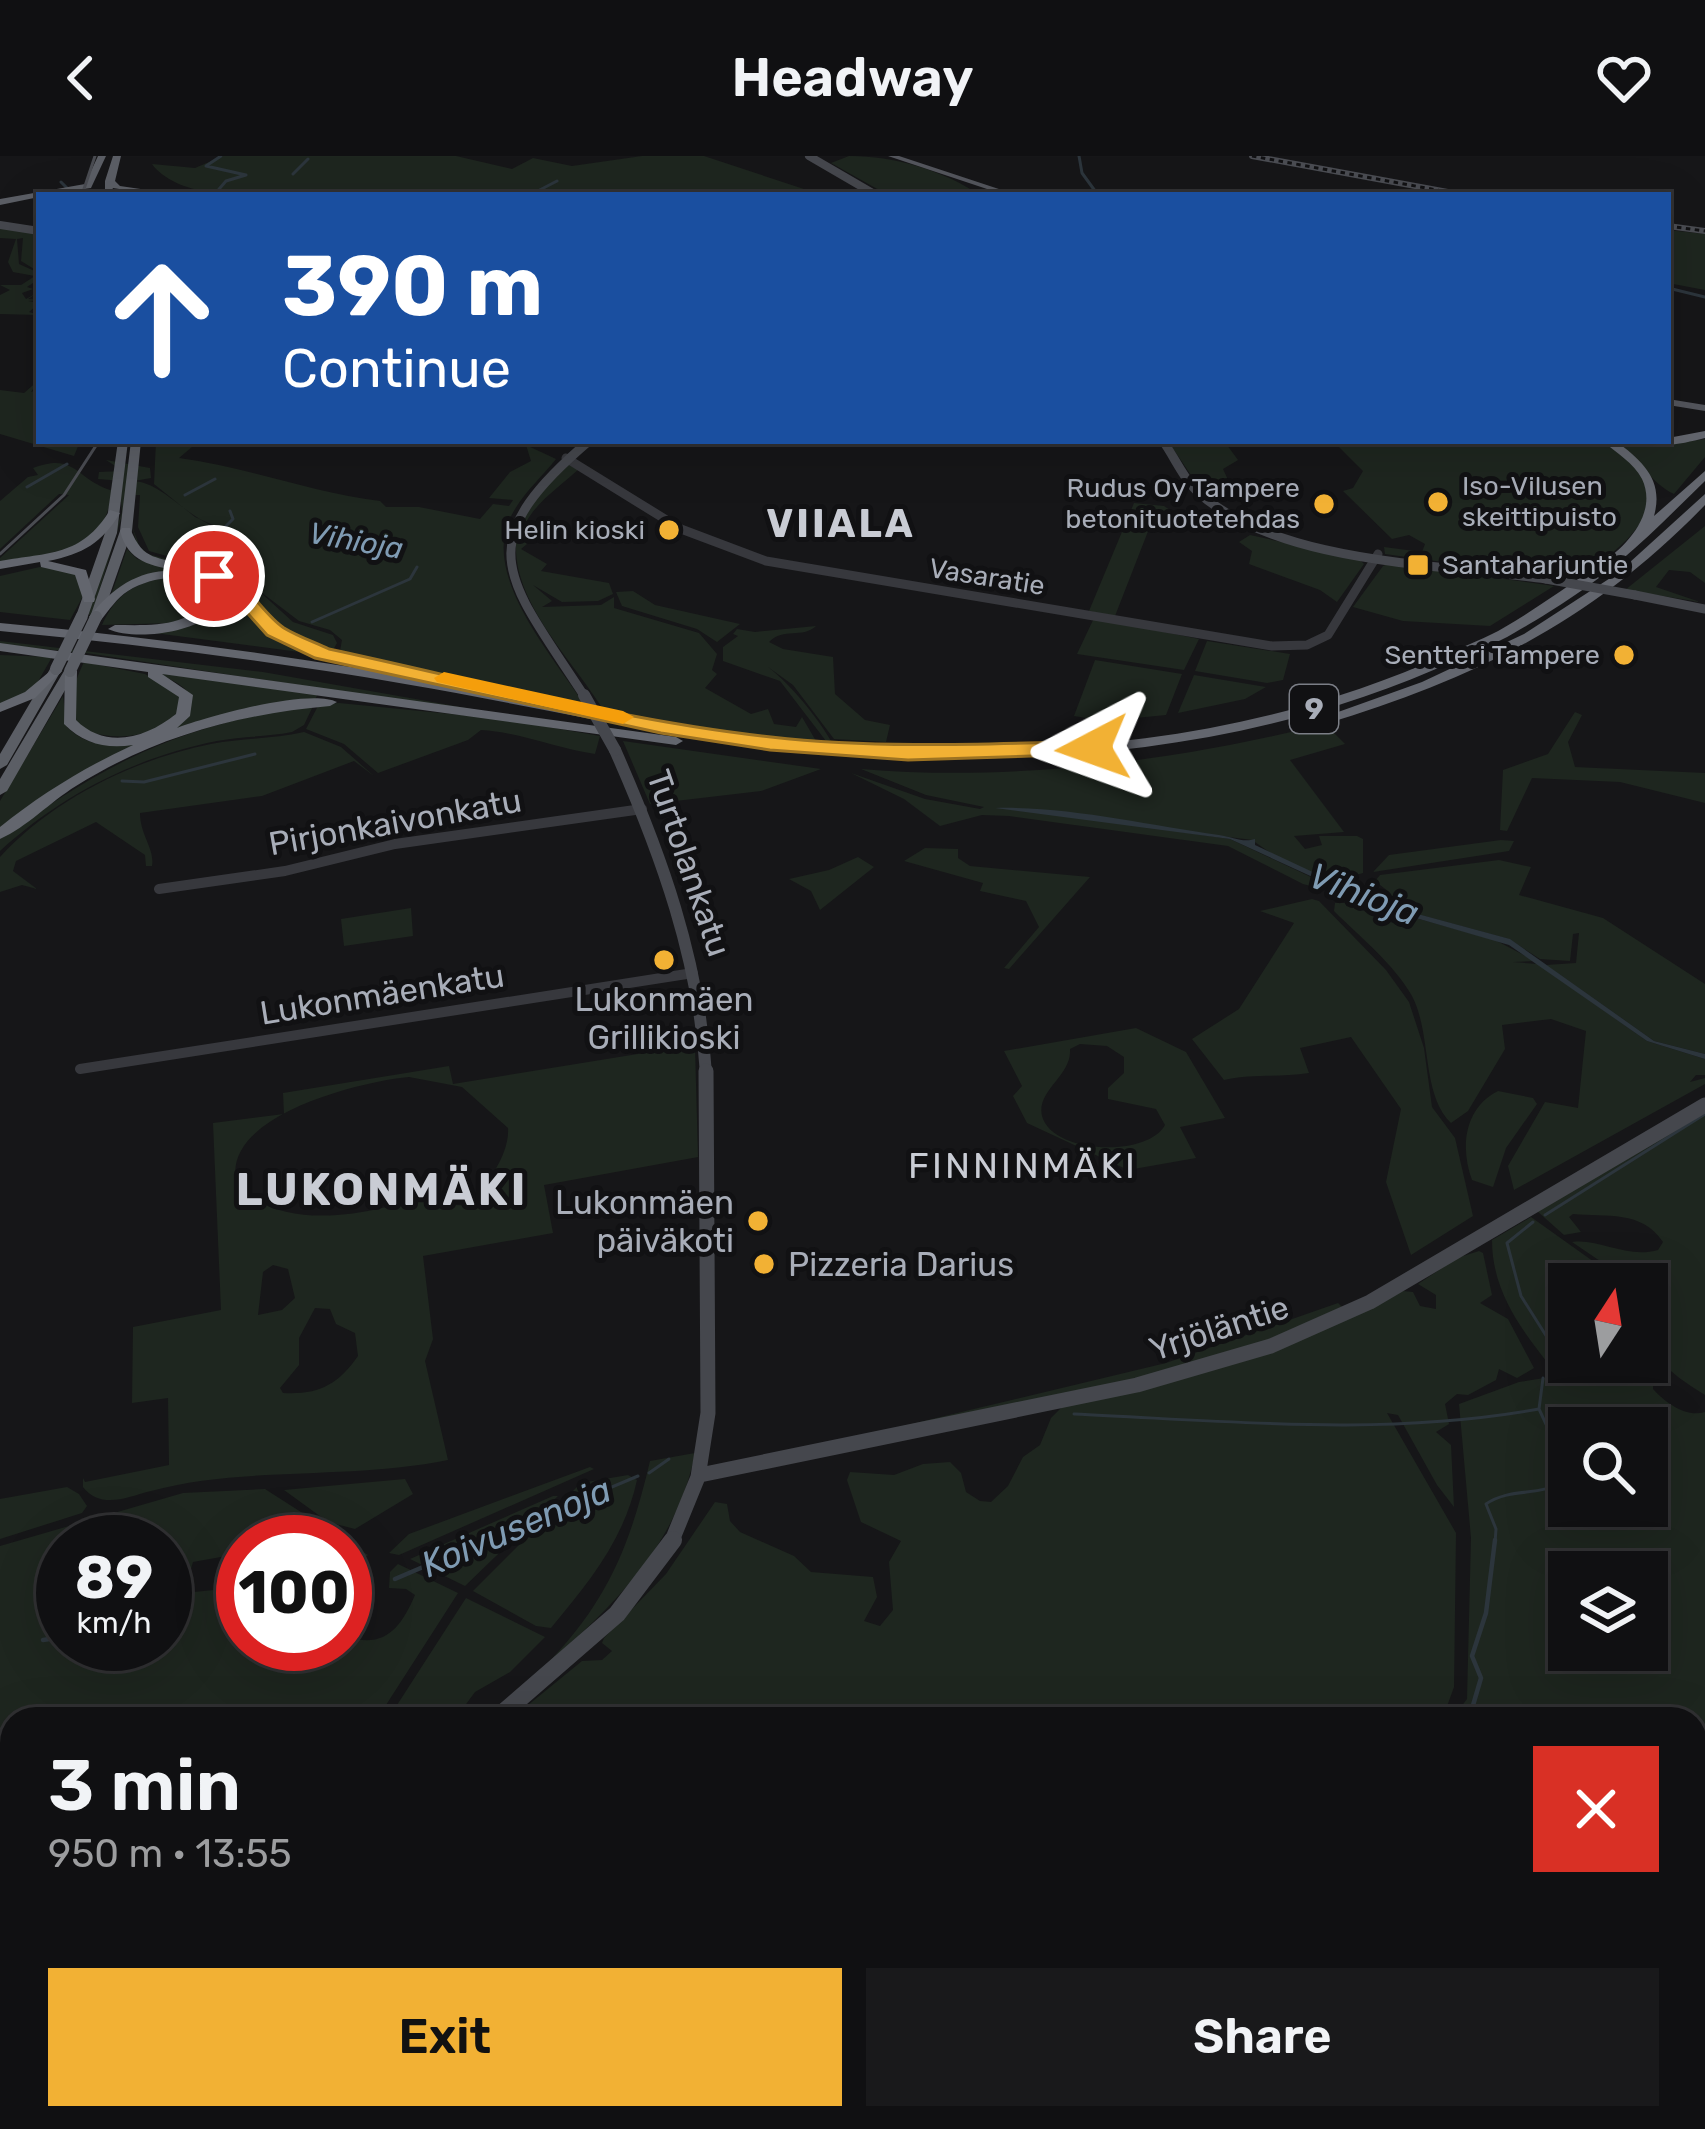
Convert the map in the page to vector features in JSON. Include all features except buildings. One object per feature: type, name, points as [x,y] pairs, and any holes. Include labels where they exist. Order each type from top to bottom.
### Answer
[{"type":"highway","points":[[52,192],[88,186],[105,156]]},
{"type":"highway","points":[[93,192],[105,156]]},
{"type":"highway","points":[[108,192],[117,156]]},
{"type":"highway","points":[[110,181],[115,188],[159,192]]},
{"type":"highway","points":[[119,192],[134,188]]},
{"type":"highway","points":[[0,202],[36,195]]},
{"type":"highway","points":[[1671,441],[1705,434]]},
{"type":"highway","points":[[1613,444],[1641,468],[1654,491],[1651,514],[1635,546]]},
{"type":"highway","points":[[94,621],[126,531],[130,445]]},
{"type":"highway","points":[[89,599],[130,445]]},
{"type":"highway","name":"9","points":[[861,757],[1068,750],[1170,739],[1312,710],[1405,680],[1493,641],[1552,608],[1635,546],[1705,475]]},
{"type":"highway","name":"9","points":[[0,637],[287,672],[681,742],[964,765],[1092,759],[1230,741],[1400,696],[1507,650],[1614,582],[1705,498]]},
{"type":"highway","points":[[0,569],[88,546],[102,537],[114,510]]},
{"type":"highway","points":[[1657,545],[1705,518]]},
{"type":"highway","points":[[126,531],[136,556],[221,580],[284,637],[347,662]]},
{"type":"highway","points":[[0,569],[37,564],[68,567],[85,578],[94,621]]},
{"type":"highway","points":[[0,621],[94,621],[182,623],[208,610],[217,593],[206,580],[192,576],[147,579],[117,593],[94,621],[60,670],[0,765]]},
{"type":"highway","name":"9","points":[[0,621],[318,665],[815,753]]},
{"type":"highway","points":[[94,621],[480,684],[661,727]]},
{"type":"highway","points":[[0,650],[681,742]]},
{"type":"highway","points":[[60,670],[69,722],[92,739],[119,742],[150,736],[169,728],[186,711],[186,694],[169,682],[96,660]]},
{"type":"highway","points":[[0,708],[30,695],[60,670]]},
{"type":"highway","points":[[0,791],[60,670]]},
{"type":"highway","points":[[0,834],[99,767],[198,726],[296,704],[412,705]]},
{"type":"main road","points":[[809,156],[873,192]]},
{"type":"main road","points":[[892,156],[1004,192]]},
{"type":"main road","points":[[0,226],[36,231]]},
{"type":"main road","points":[[1671,400],[1705,406]]},
{"type":"main road","name":"Turtolankatu","points":[[510,1707],[588,1640],[652,1573],[683,1521],[700,1474],[708,1413],[708,1111],[693,974],[678,911],[615,750],[522,598],[508,558],[518,510],[585,444]]},
{"type":"main road","points":[[1164,444],[1198,492],[1241,520],[1303,542],[1705,609]]},
{"type":"main road","name":"Yrjöläntie","points":[[700,1474],[1137,1385],[1271,1346],[1370,1302],[1705,1105]]},
{"type":"street","name":"Vasaratie","points":[[566,458],[681,529],[755,558],[1272,646],[1307,645],[1328,635],[1378,554]]},
{"type":"street","name":"Pirjonkaivonkatu","points":[[159,889],[285,871],[392,844],[641,809]]},
{"type":"street","name":"Lukonmäenkatu","points":[[80,1069],[693,974]]},
{"type":"shaded area","points":[[223,156],[456,156],[512,169],[533,158],[572,166],[642,156],[704,156],[813,192],[215,192],[189,188],[152,164],[195,168]]},
{"type":"shaded area","points":[[849,156],[884,159],[918,166],[975,192],[883,192],[831,163]]},
{"type":"shaded area","points":[[0,227],[36,233],[36,270],[21,261],[23,238],[17,239],[19,264],[36,272],[36,281],[27,287],[33,289],[22,293],[26,299],[36,294],[28,299],[36,300],[28,301],[36,302],[29,312],[36,315],[0,314],[0,295],[10,290],[0,285],[21,285],[35,276],[13,272],[8,262],[16,239],[0,238]]},
{"type":"shaded area","points":[[1671,230],[1705,234],[1705,290],[1671,284]]},
{"type":"shaded area","points":[[36,383],[31,392],[36,390],[36,444],[79,444],[74,456],[0,434],[0,390],[24,393]]},
{"type":"shaded area","points":[[1705,439],[1705,457],[1674,494],[1619,444],[1665,445]]},
{"type":"shaded area","points":[[156,444],[195,444],[179,458],[380,501],[386,507],[419,507],[480,519],[493,504],[509,506],[513,500],[489,498],[510,472],[531,461],[526,445],[556,459],[510,518],[505,565],[525,615],[584,704],[333,654],[289,637],[208,572],[143,556],[139,546],[148,554],[227,575],[259,591],[293,622],[333,635],[337,643],[333,650],[340,651],[342,640],[330,630],[299,621],[241,577],[149,551],[138,527],[140,495],[128,495],[92,615],[87,614],[122,512],[121,502],[110,503],[104,520],[82,543],[0,563],[69,495],[59,494],[0,549],[0,501],[28,477],[38,475],[33,468],[47,464],[67,465],[110,490],[121,486],[110,484],[122,481],[98,479],[99,472],[123,471],[106,460],[150,468],[151,478],[134,481],[156,488],[182,506],[154,484]]},
{"type":"shaded area","points":[[1170,444],[1226,444],[1238,460],[1223,469],[1233,491],[1201,490]]},
{"type":"shaded area","points":[[1336,444],[1609,444],[1640,472],[1648,489],[1648,505],[1631,535],[1574,580],[1385,554],[1384,547],[1422,552],[1425,544],[1409,535],[1392,539],[1343,491],[1353,488],[1363,471]]},
{"type":"shaded area","points":[[567,464],[580,468],[529,518],[521,539],[527,544],[521,549],[547,564],[541,571],[609,583],[613,594],[598,601],[562,602],[533,585],[552,601],[542,607],[601,605],[614,597],[614,608],[699,633],[717,654],[712,670],[717,674],[705,688],[751,714],[768,709],[774,724],[796,727],[802,717],[816,741],[730,732],[603,709],[538,616],[518,564],[516,539],[524,513]]},
{"type":"shaded area","points":[[1134,503],[1164,506],[1185,520],[1176,522],[1169,514],[1154,516],[1115,616],[1089,611]]},
{"type":"shaded area","points":[[1705,526],[1705,583],[1690,572],[1669,570],[1656,587],[1700,602],[1625,590]]},
{"type":"shaded area","points":[[1250,535],[1359,559],[1364,564],[1337,602],[1320,590],[1249,564],[1252,551],[1239,542]]},
{"type":"shaded area","points":[[127,549],[137,559],[224,584],[260,621],[322,655],[139,631],[159,630],[212,610],[211,581],[152,576],[110,598]]},
{"type":"shaded area","points":[[1390,563],[1554,586],[1490,626],[1403,621],[1353,607]]},
{"type":"shaded area","points":[[44,566],[78,574],[83,596],[70,620],[0,612],[0,576]]},
{"type":"shaded area","points":[[171,577],[191,579],[213,592],[207,608],[174,623],[102,625],[129,590]]},
{"type":"shaded area","points":[[633,591],[655,605],[740,624],[717,642],[697,629],[622,606],[616,592]]},
{"type":"shaded area","points":[[1094,618],[1199,639],[1184,670],[1077,654]]},
{"type":"shaded area","points":[[816,626],[769,642],[783,649],[833,657],[835,694],[865,720],[890,725],[886,742],[834,739],[793,685],[768,667],[811,711],[831,741],[826,741],[780,681],[723,661],[723,647],[738,636],[733,634],[737,629],[755,632]]},
{"type":"shaded area","points":[[0,641],[263,672],[563,725],[86,653],[0,645]]},
{"type":"shaded area","points":[[1207,641],[1290,654],[1283,680],[1267,683],[1195,671]]},
{"type":"shaded area","points":[[0,655],[52,657],[35,687],[0,706]]},
{"type":"shaded area","points":[[1095,660],[1182,674],[1166,715],[1105,721],[1074,716]]},
{"type":"shaded area","points":[[84,662],[145,674],[180,693],[182,712],[133,736],[78,729],[73,695]]},
{"type":"shaded area","points":[[156,673],[318,693],[315,700],[268,705],[142,745],[0,831],[0,801],[63,696],[67,727],[96,743],[128,742],[188,714],[188,693]]},
{"type":"shaded area","points":[[1194,675],[1266,687],[1245,699],[1178,713]]},
{"type":"shaded area","points":[[314,704],[304,725],[292,732],[187,748],[101,781],[48,812],[0,851],[0,839],[40,811],[148,750],[223,724]]},
{"type":"shaded area","points":[[319,704],[502,719],[600,736],[595,754],[481,730],[468,740],[378,773],[344,744],[306,729]]},
{"type":"shaded area","points":[[1575,712],[1582,715],[1568,742],[1575,767],[1705,773],[1705,803],[1620,782],[1532,778],[1507,831],[1500,830],[1503,770],[1548,754]]},
{"type":"shaded area","points":[[1325,724],[1345,744],[1290,760],[1344,832],[1294,836],[1305,849],[1322,845],[1319,836],[1363,839],[1363,873],[1332,882],[1282,861],[1252,840],[1114,822],[1230,839],[1328,885],[1322,889],[1228,846],[1009,816],[982,815],[940,826],[904,799],[851,773],[925,799],[980,809],[984,807],[926,795],[861,769],[977,773],[1094,765],[1211,748]]},
{"type":"shaded area","points":[[304,732],[341,747],[374,776],[354,761],[262,796],[140,813],[152,866],[146,866],[145,855],[96,822],[16,861],[13,871],[37,889],[22,885],[0,892],[0,857],[45,817],[97,784],[182,751]]},
{"type":"shaded area","points":[[623,741],[821,769],[761,791],[650,804]]},
{"type":"shaded area","points":[[995,808],[1079,813],[1255,839],[1255,845],[1381,904],[1510,939],[1654,1041],[1705,1054],[1705,1059],[1647,1041],[1509,945],[1378,907],[1230,839]]},
{"type":"shaded area","points":[[1514,841],[1509,851],[1373,872],[1389,855]]},
{"type":"shaded area","points":[[925,848],[958,849],[958,858],[970,866],[1090,877],[1009,969],[1004,968],[1039,927],[1026,901],[980,891],[983,883],[904,861]]},
{"type":"shaded area","points":[[858,857],[874,867],[820,910],[811,891],[789,879],[829,870]]},
{"type":"shaded area","points":[[1499,860],[1531,867],[1519,895],[1603,918],[1705,984],[1705,1054],[1654,1041],[1546,965],[1576,963],[1579,933],[1573,934],[1570,961],[1540,959],[1509,939],[1395,908],[1389,892],[1375,881],[1380,875]]},
{"type":"shaded area","points":[[1312,899],[1386,970],[1409,1002],[1424,1048],[1432,1107],[1455,1138],[1473,1216],[1411,1255],[1386,1182],[1401,1109],[1351,1037],[1300,1048],[1309,1073],[1224,1080],[1192,1039],[1239,1009],[1294,923],[1260,911]]},
{"type":"shaded area","points":[[1335,903],[1393,923],[1398,922],[1394,912],[1495,940],[1535,961],[1513,962],[1538,964],[1647,1041],[1705,1059],[1705,1075],[1696,1075],[1690,1082],[1705,1078],[1705,1084],[1514,1190],[1508,1166],[1545,1102],[1578,1108],[1586,1031],[1551,1019],[1502,1025],[1505,1049],[1468,1111],[1451,1123],[1435,1096],[1412,996],[1386,962],[1334,911]]},
{"type":"shaded area","points":[[411,908],[413,936],[344,946],[341,919]]},
{"type":"shaded area","points":[[1136,1028],[1186,1052],[1225,1118],[1180,1127],[1196,1158],[1128,1170],[1027,1123],[1013,1096],[1022,1086],[1004,1051]],"holes":[[[1080,1044],[1107,1046],[1124,1057],[1124,1073],[1108,1088],[1108,1099],[1156,1109],[1165,1125],[1140,1143],[1121,1147],[1081,1144],[1049,1129],[1042,1116],[1044,1098],[1066,1067],[1070,1049]]]},
{"type":"shaded area","points":[[695,1047],[698,1157],[544,1185],[553,1233],[423,1256],[433,1339],[425,1361],[448,1460],[373,1470],[222,1478],[115,1500],[90,1494],[83,1487],[83,1478],[85,1482],[169,1465],[168,1398],[132,1403],[133,1327],[221,1310],[213,1123],[284,1114],[283,1093],[449,1066],[453,1084]],"holes":[[[409,1077],[462,1087],[508,1128],[495,1171],[465,1205],[418,1197],[364,1212],[305,1215],[267,1206],[237,1184],[237,1160],[249,1139],[271,1121],[329,1095]],[[273,1265],[288,1269],[295,1298],[282,1310],[258,1315],[263,1272]],[[315,1308],[330,1309],[336,1324],[355,1333],[358,1356],[326,1386],[283,1393],[280,1388],[299,1365],[299,1338]]]},
{"type":"shaded area","points":[[1498,1091],[1533,1098],[1537,1104],[1506,1148],[1493,1187],[1472,1180],[1466,1142],[1478,1108]]},
{"type":"shaded area","points":[[1705,1110],[1705,1395],[1668,1368],[1668,1263],[1603,1263],[1572,1242],[1646,1252],[1658,1250],[1663,1242],[1654,1232],[1622,1217],[1573,1214],[1569,1217],[1581,1232],[1564,1235],[1537,1211]]},
{"type":"shaded area","points":[[1531,1217],[1596,1263],[1548,1263],[1548,1363],[1521,1327],[1497,1277],[1492,1240]]},
{"type":"shaded area","points":[[1483,1253],[1492,1295],[1480,1303],[1508,1319],[1534,1368],[1517,1378],[1499,1369],[1496,1380],[1468,1395],[1457,1394],[1445,1404],[1449,1424],[1436,1432],[1451,1445],[1454,1507],[1398,1415],[1387,1413],[1456,1533],[1454,1687],[1447,1707],[526,1707],[582,1661],[602,1660],[612,1651],[602,1643],[604,1638],[666,1574],[715,1502],[727,1504],[730,1521],[740,1532],[794,1556],[811,1572],[873,1577],[877,1597],[864,1621],[880,1626],[893,1610],[889,1562],[901,1541],[861,1522],[847,1480],[850,1472],[894,1475],[923,1464],[950,1462],[961,1473],[966,1492],[991,1502],[1008,1486],[1023,1457],[1040,1445],[1051,1418],[1062,1407],[1243,1361],[1403,1291],[1413,1292],[1420,1306],[1436,1309],[1436,1295],[1418,1284],[1457,1258]]},
{"type":"shaded area","points":[[1338,1303],[1342,1307],[1255,1346],[1153,1376],[886,1430],[1166,1363]]},
{"type":"shaded area","points":[[1548,1377],[1548,1383],[1653,1383],[1664,1399],[1684,1411],[1705,1412],[1705,1707],[1461,1707],[1467,1699],[1471,1538],[1459,1404],[1519,1382]]},
{"type":"shaded area","points":[[695,1453],[686,1486],[657,1546],[617,1597],[544,1667],[584,1620],[613,1572],[650,1461]]},
{"type":"shaded area","points":[[594,1469],[399,1555],[389,1553],[409,1534]]},
{"type":"shaded area","points":[[628,1475],[637,1480],[614,1541],[551,1628],[536,1626],[473,1591],[581,1483]]},
{"type":"shaded area","points":[[405,1479],[413,1494],[372,1519],[372,1515],[318,1515],[284,1490]]},
{"type":"shaded area","points":[[67,1487],[87,1506],[76,1515],[36,1515],[36,1528],[0,1539],[0,1499]]},
{"type":"shaded area","points":[[265,1489],[306,1515],[216,1515],[216,1558],[192,1565],[192,1515],[107,1515],[183,1493]]},
{"type":"shaded area","points":[[558,1496],[465,1586],[410,1559]]},
{"type":"shaded area","points":[[36,1536],[36,1671],[192,1671],[192,1592],[216,1590],[216,1671],[372,1671],[372,1640],[397,1626],[415,1595],[389,1588],[390,1572],[398,1564],[458,1593],[385,1707],[0,1707],[0,1546]]},
{"type":"shaded area","points":[[466,1598],[545,1637],[510,1672],[475,1692],[464,1707],[396,1707]]},
{"type":"waterway","points":[[217,192],[226,181],[246,175],[206,166],[221,156]]},
{"type":"waterway","points":[[1079,156],[1082,173],[1096,192]]},
{"type":"waterway","points":[[293,174],[308,159]]},
{"type":"waterway","points":[[536,192],[557,181]]},
{"type":"waterway","points":[[61,182],[67,188]]},
{"type":"waterway","points":[[1671,289],[1705,297]]},
{"type":"waterway","points":[[27,487],[67,464]]},
{"type":"waterway","points":[[185,495],[215,479]]},
{"type":"waterway","points":[[224,528],[233,519],[230,511]]},
{"type":"waterway","points":[[209,563],[220,559],[230,544],[221,530]]},
{"type":"waterway","name":"Vihioja","points":[[312,622],[410,579],[417,567]]},
{"type":"waterway","points":[[122,781],[144,782],[255,754]]},
{"type":"waterway","points":[[1545,1215],[1705,1114]]},
{"type":"waterway","points":[[1533,1222],[1507,1243],[1521,1296],[1548,1339]]},
{"type":"waterway","points":[[1539,1409],[1543,1378]]},
{"type":"waterway","points":[[1074,1414],[1365,1425],[1481,1418],[1539,1409]]},
{"type":"waterway","points":[[1495,1543],[1496,1529],[1486,1504],[1561,1484],[1558,1450],[1539,1409]]},
{"type":"waterway","name":"Koivusenoja","points":[[649,1473],[669,1459]]},
{"type":"waterway","name":"Koivusenoja","points":[[479,1543],[638,1476]]},
{"type":"waterway","name":"Koivusenoja","points":[[479,1543],[486,1540]]},
{"type":"waterway","points":[[1473,1707],[1481,1678],[1472,1656],[1486,1613],[1495,1540]]},
{"type":"waterway","name":"Koivusenoja","points":[[395,1579],[479,1543]]},
{"type":"tram line","points":[[83,192],[95,156]]},
{"type":"tram line","points":[[0,554],[64,495],[97,444]]},
{"type":"railway","points":[[1252,156],[1448,192]]},
{"type":"railway","points":[[1671,226],[1705,231]]},
{"type":"slow traffic","points":[[444,678],[623,717]]},
{"type":"place","name":"Iso-Vilusen skeittipuisto","points":[[1438,502]]},
{"type":"place","name":"Rudus Oy Tampere betonituotetehdas","points":[[1324,504]]},
{"type":"place","name":"Helin kioski","points":[[669,530]]},
{"type":"place","name":"Santaharjuntie","points":[[1418,565]]},
{"type":"place","name":"Sentteri Tampere","points":[[1624,655]]},
{"type":"place","name":"Lukonmäen Grillikioski","points":[[664,960]]},
{"type":"place","name":"Lukonmäen päiväkoti","points":[[758,1221]]},
{"type":"place","name":"Pizzeria Darius","points":[[764,1264]]},
{"type":"district","name":"VIIALA","points":[[841,524]]},
{"type":"district","name":"FINNINMÄKI","points":[[1023,1165]]},
{"type":"district","name":"LUKONMÄKI","points":[[382,1189]]},
{"type":"route","points":[[214,576],[240,593],[274,631],[347,662],[480,684],[661,727],[855,751],[1016,753],[1093,748]]}]
